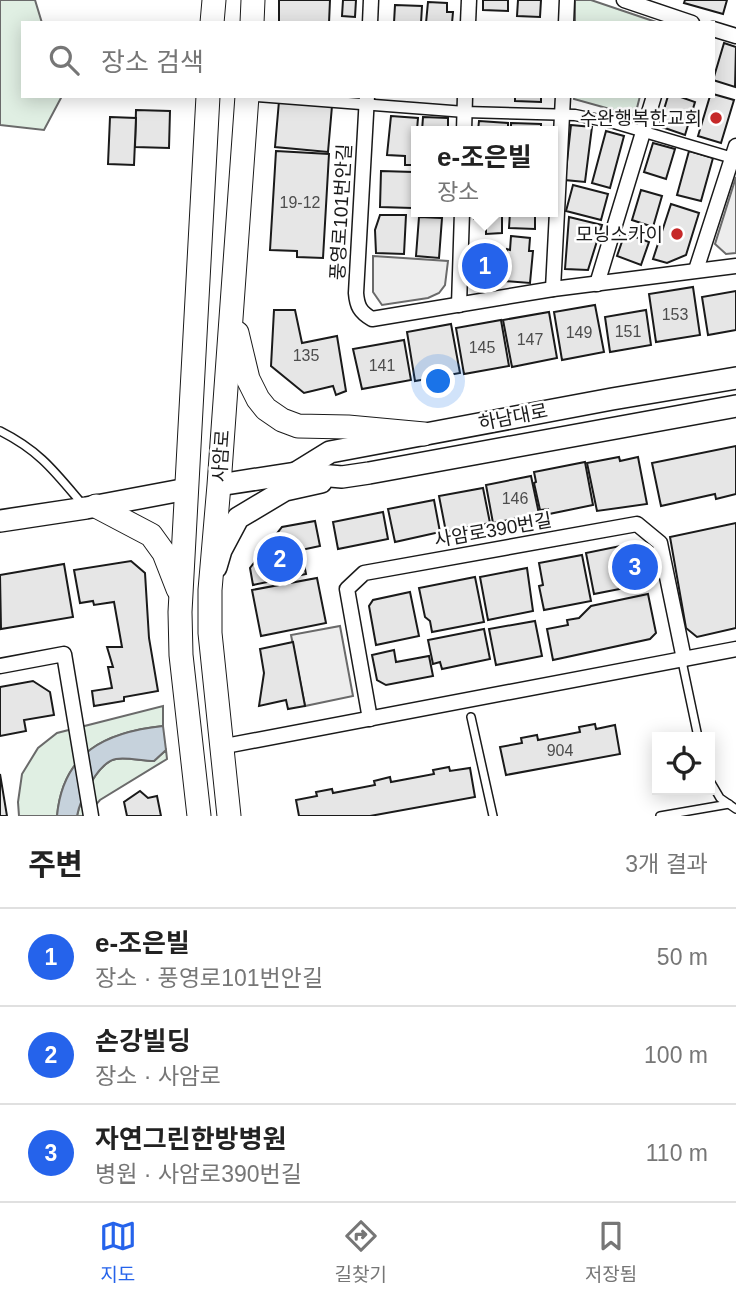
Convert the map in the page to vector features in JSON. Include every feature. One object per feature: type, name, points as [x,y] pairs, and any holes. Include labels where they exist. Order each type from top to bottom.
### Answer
[{"type":"main road","points":[[212,21],[214,0]]},
{"type":"main road","points":[[252,21],[253,0]]},
{"type":"main road","name":"사암로","points":[[199,816],[181,654],[181,596],[208,98]]},
{"type":"main road","name":"사암로","points":[[229,816],[210,633],[210,590],[247,98]]},
{"type":"main road","points":[[231,310],[248,379],[266,409],[282,420],[298,426],[348,427],[424,434]]},
{"type":"main road","name":"하남대로","points":[[296,472],[330,452],[736,378]]},
{"type":"main road","name":"하남대로","points":[[219,485],[296,472],[342,477],[736,406]]},
{"type":"main road","points":[[210,590],[221,550],[238,518],[285,490],[342,477]]},
{"type":"main road","points":[[4,518],[91,507],[187,489]]},
{"type":"main road","points":[[91,507],[151,535],[164,553],[181,596]]},
{"type":"street","points":[[370,0],[370,21]]},
{"type":"street","points":[[468,0],[468,21]]},
{"type":"street","points":[[566,21],[568,0]]},
{"type":"street","points":[[624,0],[680,21]]},
{"type":"street","points":[[715,30],[736,36]]},
{"type":"street","points":[[312,98],[367,100],[465,112],[590,118],[735,155],[696,270]]},
{"type":"street","points":[[464,126],[465,98]]},
{"type":"street","points":[[558,192],[563,98]]},
{"type":"street","points":[[597,284],[653,98]]},
{"type":"street","name":"풍영로101번안길","points":[[367,100],[356,293],[357,304],[363,314],[372,319],[553,289],[736,266]]},
{"type":"street","points":[[459,305],[462,217]]},
{"type":"street","points":[[553,289],[557,217]]},
{"type":"street","name":"사암로390번길","points":[[370,719],[347,589],[364,573],[637,524],[660,543],[684,659]]},
{"type":"street","points":[[220,747],[736,649]]},
{"type":"street","points":[[0,666],[64,654],[91,816]]},
{"type":"lane","points":[[0,431],[24,443],[91,507]]},
{"type":"lane","points":[[684,659],[683,666],[697,732]]},
{"type":"lane","points":[[471,717],[493,816]]},
{"type":"lane","points":[[715,789],[720,798],[732,806]]},
{"type":"lane","points":[[660,816],[732,806]]},
{"type":"green space","points":[[0,0],[35,0],[41,21],[21,21],[21,98],[61,98],[44,130],[0,125]]},
{"type":"green space","points":[[575,0],[591,0],[653,21],[575,21]]},
{"type":"green space","points":[[574,98],[640,98],[635,116]]},
{"type":"green space","points":[[163,706],[163,726],[106,740],[78,761],[61,794],[57,816],[19,816],[22,774],[38,748],[57,733]]},
{"type":"green space","points":[[166,750],[167,759],[100,800],[86,816],[77,816],[91,783],[109,762],[116,759],[154,761]]},
{"type":"shaded area","points":[[736,177],[736,253],[726,254],[715,244]]},
{"type":"shaded area","points":[[373,256],[448,261],[445,285],[439,293],[428,298],[382,305],[373,292]]},
{"type":"shaded area","points":[[340,626],[353,696],[305,706],[291,635]]},
{"type":"shaded area","points":[[163,726],[166,750],[154,761],[116,759],[109,762],[91,783],[77,816],[57,816],[68,776],[78,761],[91,749],[123,734]]},
{"type":"building","points":[[279,0],[330,0],[329,21],[279,21]]},
{"type":"building","points":[[343,0],[356,0],[355,17],[342,16]]},
{"type":"building","points":[[483,0],[508,0],[508,11],[483,10]]},
{"type":"building","points":[[518,0],[541,0],[540,17],[517,16]]},
{"type":"building","points":[[685,0],[727,0],[723,14],[684,3]]},
{"type":"building","points":[[428,2],[447,3],[447,12],[453,12],[452,21],[426,21]]},
{"type":"building","points":[[395,5],[422,6],[421,21],[394,21]]},
{"type":"building","points":[[724,43],[736,47],[735,87],[715,81]]},
{"type":"building","name":"수완행복한교회","points":[[715,95],[734,100],[721,143],[698,136],[709,98],[715,98]]},
{"type":"building","points":[[515,98],[541,98],[541,102],[515,101]]},
{"type":"building","points":[[667,98],[684,98],[695,102],[685,135],[659,126]]},
{"type":"building","points":[[279,101],[332,106],[328,152],[275,147]]},
{"type":"building","points":[[136,110],[170,111],[169,148],[135,147]]},
{"type":"building","points":[[391,116],[418,118],[417,126],[411,126],[411,165],[405,165],[405,156],[387,155]]},
{"type":"building","points":[[110,117],[136,118],[134,165],[108,164]]},
{"type":"building","points":[[423,117],[448,118],[448,126],[422,126]]},
{"type":"building","points":[[479,121],[508,123],[508,126],[478,126]]},
{"type":"building","points":[[511,123],[541,124],[541,126],[511,126]]},
{"type":"building","points":[[571,125],[592,127],[585,182],[565,180]]},
{"type":"building","points":[[606,131],[624,136],[610,188],[592,183]]},
{"type":"building","points":[[653,143],[675,149],[666,179],[644,172]]},
{"type":"building","points":[[276,151],[329,154],[323,258],[297,257],[297,251],[270,250]]},
{"type":"building","points":[[689,151],[713,158],[701,201],[677,195]]},
{"type":"building","points":[[381,171],[411,172],[411,208],[380,207]]},
{"type":"building","points":[[573,185],[608,194],[601,220],[566,211]]},
{"type":"building","points":[[641,190],[662,196],[653,227],[632,220]]},
{"type":"building","name":"모닝스카이","points":[[671,204],[699,213],[686,255],[667,263],[653,259]]},
{"type":"building","points":[[380,215],[406,215],[404,254],[376,253],[375,230]]},
{"type":"building","points":[[419,217],[442,218],[439,258],[416,256]]},
{"type":"building","points":[[502,217],[502,233],[486,234],[486,219],[474,219]]},
{"type":"building","points":[[510,217],[535,217],[535,229],[509,228]]},
{"type":"building","points":[[569,217],[602,225],[588,270],[565,269]]},
{"type":"building","points":[[625,233],[649,242],[641,265],[617,256]]},
{"type":"building","points":[[511,236],[530,238],[529,251],[533,251],[530,283],[504,281]]},
{"type":"building","points":[[473,246],[500,248],[497,286],[470,284]]},
{"type":"building","points":[[693,287],[700,335],[656,342],[649,294]]},
{"type":"building","points":[[736,291],[736,330],[708,335],[702,297]]},
{"type":"building","points":[[595,305],[604,352],[562,360],[554,312]]},
{"type":"building","points":[[274,310],[295,310],[302,343],[337,336],[346,391],[336,395],[333,386],[304,393],[271,366]]},
{"type":"building","points":[[646,310],[651,345],[610,352],[605,317]]},
{"type":"building","points":[[549,312],[557,358],[512,367],[503,320]]},
{"type":"building","points":[[501,320],[509,366],[464,374],[456,328]]},
{"type":"building","points":[[451,324],[460,373],[415,381],[407,332]]},
{"type":"building","points":[[404,340],[411,380],[362,389],[353,349]]},
{"type":"building","points":[[736,446],[736,494],[716,499],[715,494],[661,506],[652,463]]},
{"type":"building","points":[[619,457],[620,461],[638,457],[647,504],[597,511],[587,463]]},
{"type":"building","points":[[585,462],[593,505],[549,514],[548,509],[540,510],[534,472]]},
{"type":"building","points":[[531,476],[539,514],[493,523],[486,485]]},
{"type":"building","points":[[483,488],[490,523],[446,532],[439,496]]},
{"type":"building","points":[[434,500],[440,532],[395,542],[388,509]]},
{"type":"building","points":[[383,512],[388,539],[338,549],[333,522]]},
{"type":"building","points":[[315,521],[320,546],[301,550],[306,574],[253,585],[250,568],[282,527]]},
{"type":"building","points":[[736,523],[736,628],[697,637],[686,628],[670,537]]},
{"type":"building","points":[[630,544],[638,550],[645,584],[594,594],[586,553]]},
{"type":"building","points":[[582,555],[591,601],[544,610],[539,586],[543,585],[539,563]]},
{"type":"building","points":[[131,561],[145,573],[149,638],[158,691],[94,706],[92,691],[112,688],[108,667],[113,667],[107,647],[122,647],[114,602],[94,605],[93,601],[80,603],[74,570]]},
{"type":"building","points":[[64,564],[73,617],[1,629],[0,575]]},
{"type":"building","points":[[527,568],[533,611],[488,620],[480,577]]},
{"type":"building","points":[[475,577],[484,622],[432,632],[430,621],[425,617],[419,588]]},
{"type":"building","points":[[317,578],[326,623],[261,636],[252,590]]},
{"type":"building","points":[[410,592],[419,636],[376,645],[369,606],[373,600]]},
{"type":"building","points":[[648,594],[656,633],[650,639],[553,660],[547,629],[568,625],[567,620],[579,618],[591,606]]},
{"type":"building","points":[[535,621],[542,656],[496,665],[489,629]]},
{"type":"building","points":[[484,629],[490,659],[442,669],[440,662],[433,664],[428,640]]},
{"type":"building","points":[[293,642],[305,706],[288,709],[286,700],[259,706],[264,673],[260,649]]},
{"type":"building","points":[[394,650],[396,662],[429,656],[433,676],[386,685],[377,680],[372,655]]},
{"type":"building","points":[[33,681],[50,692],[54,715],[24,720],[26,731],[0,736],[0,687]]},
{"type":"building","points":[[595,724],[596,729],[615,725],[620,754],[506,775],[500,747],[522,743],[521,738],[537,735],[538,740],[580,732],[579,727]]},
{"type":"building","points":[[449,767],[450,771],[470,768],[475,797],[370,816],[299,816],[296,800],[317,796],[316,792],[332,789],[333,793],[375,785],[374,781],[390,777],[391,782],[434,774],[433,770]]},
{"type":"building","points":[[0,774],[7,816],[0,816]]},
{"type":"building","points":[[140,791],[148,798],[157,796],[161,816],[127,816],[124,802]]},
{"type":"place","name":"수완행복한교회","points":[[716,118]]},
{"type":"place","name":"모닝스카이","points":[[677,234]]},
{"type":"place","name":"e-조은빌","points":[[485,266]]},
{"type":"place","name":"손강빌딩","points":[[280,559]]},
{"type":"place","name":"자연그린한방병원","points":[[635,567]]}]
